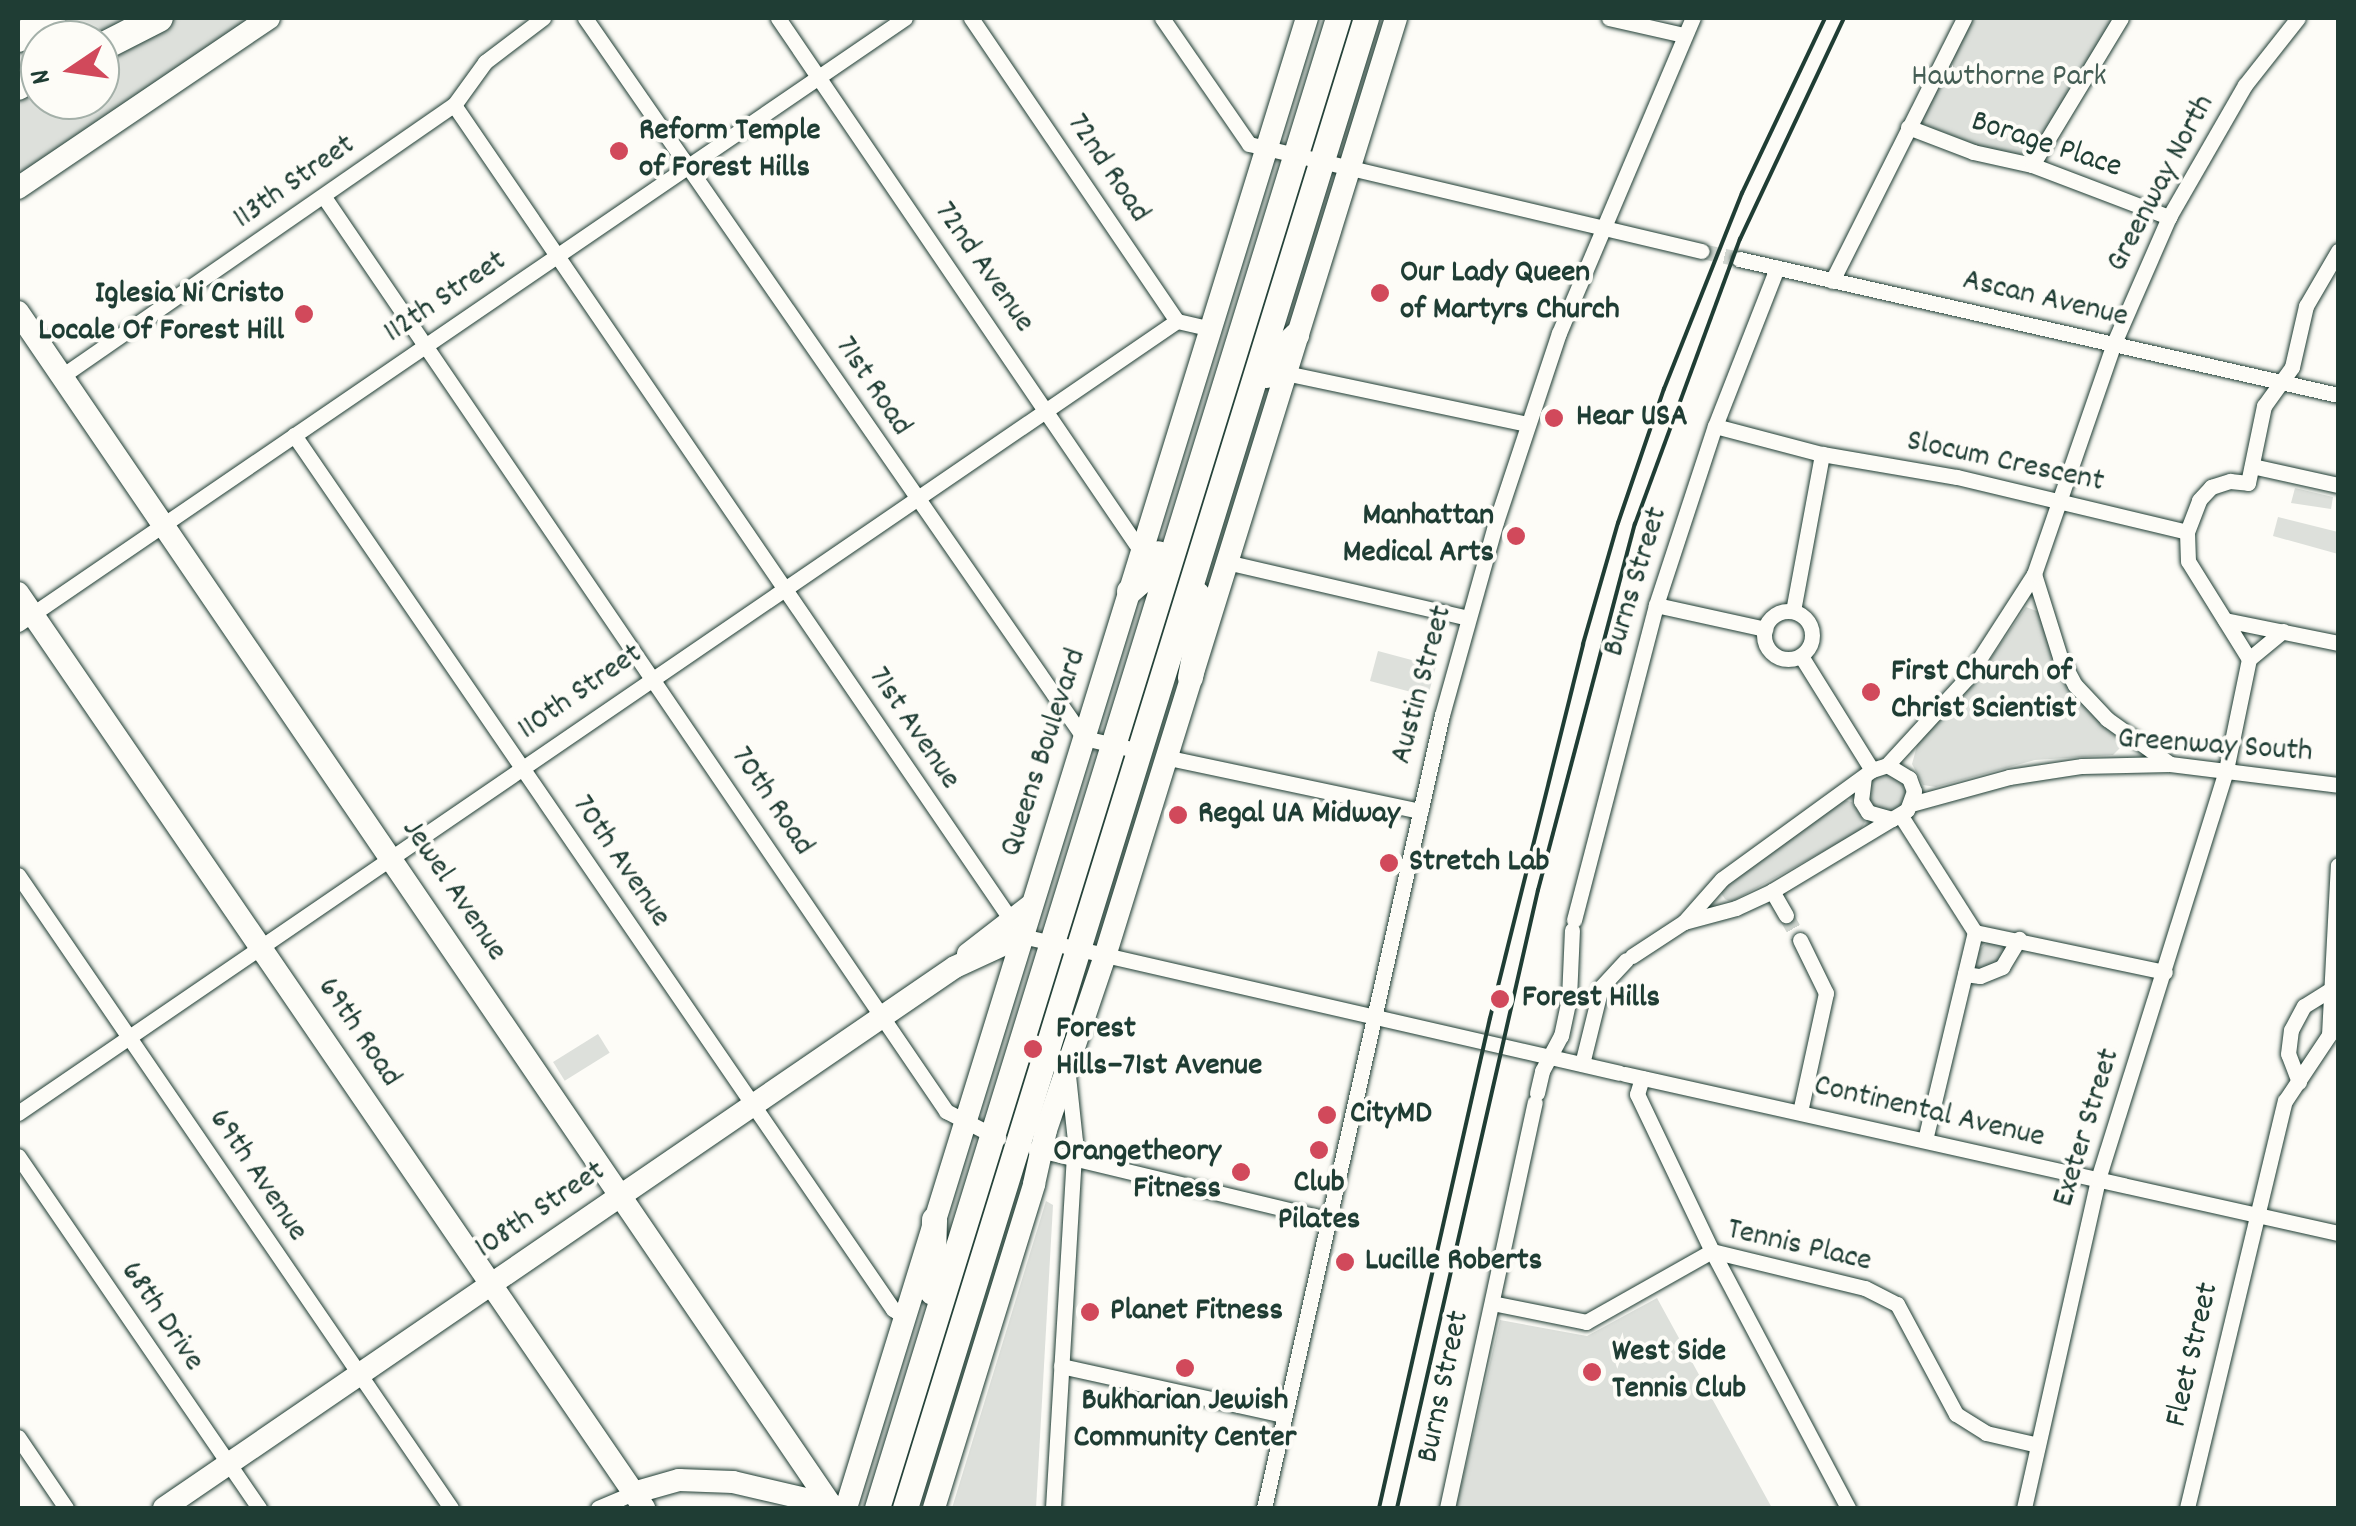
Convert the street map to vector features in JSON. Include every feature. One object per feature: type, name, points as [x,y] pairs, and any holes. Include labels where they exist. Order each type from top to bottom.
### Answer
[{"type":"highway","points":[[18,38],[50,18]]},
{"type":"highway","points":[[120,38],[159,18]]},
{"type":"main road","name":"Queens Boulevard","points":[[904,1508],[1030,1148],[1077,950],[1152,754],[1199,562],[1238,434],[1307,160],[1338,18]]},
{"type":"main road","name":"Queens Boulevard","points":[[877,1508],[1198,462],[1307,160],[1366,18]]},
{"type":"main road","points":[[1238,434],[1276,354],[1296,335]]},
{"type":"main road","points":[[1128,591],[1151,572],[1172,512],[1198,462]]},
{"type":"main road","points":[[1190,678],[1198,634],[1199,562]]},
{"type":"main road","points":[[927,1339],[934,1219]]},
{"type":"street","points":[[18,188],[269,18]]},
{"type":"street","name":"113th Street","points":[[62,376],[454,105],[484,62],[543,18]]},
{"type":"street","name":"71st Road","points":[[585,18],[1084,738]]},
{"type":"street","name":"72nd Avenue","points":[[778,18],[1140,550]]},
{"type":"street","name":"112th Street","points":[[25,619],[906,18]]},
{"type":"street","name":"72nd Road","points":[[971,18],[1177,322]]},
{"type":"street","points":[[1162,18],[1249,144],[1702,251]]},
{"type":"street","name":"Queens Boulevard","points":[[837,1507],[966,1124],[1021,920],[1084,738],[1308,18]]},
{"type":"street","name":"Queens Boulevard","points":[[934,1508],[1030,1148],[1068,1072],[1105,956],[1152,754],[1190,678],[1396,18]]},
{"type":"street","points":[[1608,18],[1684,35]]},
{"type":"street","name":"Austin Street","points":[[1264,1508],[1372,1016],[1468,618],[1528,424],[1602,228],[1693,18]]},
{"type":"street","points":[[1832,281],[1964,18]]},
{"type":"street","points":[[2032,165],[2120,18]]},
{"type":"street","name":"Greenway North","points":[[1684,922],[1722,879],[1874,771],[1967,678],[2034,574],[2114,343],[2168,217],[2245,85],[2298,18]]},
{"type":"street","name":"71st Avenue","points":[[454,105],[784,588],[1021,920]]},
{"type":"street","name":"Borage Place","points":[[1908,127],[1973,152],[2032,165],[2168,217]]},
{"type":"street","name":"70th Road","points":[[324,197],[946,1111],[991,1136],[1074,1162],[1327,1219]]},
{"type":"street","points":[[2249,659],[2188,561],[2187,532],[2199,500],[2210,487],[2230,481],[2248,483],[2264,406],[2277,382],[2292,367],[2306,306],[2338,251]]},
{"type":"street","name":"Ascan Avenue","points":[[1740,259],[2338,394]]},
{"type":"street","name":"Burns Street","points":[[1447,1508],[1536,1097],[1561,1036],[1573,925],[1656,606],[1715,426],[1777,268]]},
{"type":"street","name":"Jewel Avenue","points":[[18,312],[837,1507]]},
{"type":"street","points":[[1177,322],[1211,329]]},
{"type":"street","name":"110th Street","points":[[18,1113],[1177,322]]},
{"type":"street","points":[[1284,373],[1528,424]]},
{"type":"street","name":"Slocum Crescent","points":[[1715,426],[1822,454],[1956,477],[2187,532]]},
{"type":"street","name":"70th Avenue","points":[[294,435],[893,1309],[904,1317]]},
{"type":"street","points":[[1792,611],[1822,454]]},
{"type":"street","points":[[2252,466],[2338,485]]},
{"type":"street","points":[[1226,562],[1468,618]]},
{"type":"street","points":[[2034,574],[2060,657],[2075,685],[2107,718],[2170,764]]},
{"type":"street","name":"69th Road","points":[[18,593],[25,619],[260,947],[639,1500]]},
{"type":"street","points":[[1656,606],[1765,629]]},
{"type":"street","points":[[1792,611],[1809,622],[1812,630],[1808,649],[1801,656],[1779,658],[1765,641],[1765,629],[1775,615],[1792,611]]},
{"type":"street","points":[[2226,620],[2338,643]]},
{"type":"street","points":[[2226,770],[2249,659],[2283,631]]},
{"type":"street","points":[[1801,656],[1874,771],[1910,778],[1901,813],[1975,932],[1926,1140]]},
{"type":"street","points":[[1084,738],[1420,811]]},
{"type":"street","name":"Greenway South","points":[[1684,922],[1772,891],[1901,813],[2009,777],[2082,766],[2170,764],[2338,785]]},
{"type":"street","name":"Exeter Street","points":[[2024,1508],[2098,1179],[2226,770]]},
{"type":"street","points":[[1874,771],[1861,802],[1879,819],[1901,813]]},
{"type":"street","name":"Fleet Street","points":[[2187,1508],[2285,1101],[2329,1035],[2338,864]]},
{"type":"street","name":"69th Avenue","points":[[18,875],[451,1508]]},
{"type":"street","points":[[1772,891],[1786,915]]},
{"type":"street","points":[[1021,920],[1049,942],[1077,950],[1550,1057]]},
{"type":"street","name":"108th Street","points":[[164,1508],[1021,920]]},
{"type":"street","points":[[1582,1064],[1605,980],[1629,958],[1684,922]]},
{"type":"street","points":[[1975,932],[2165,972]]},
{"type":"street","points":[[1965,974],[1980,976],[2002,967],[2020,939]]},
{"type":"street","points":[[1800,940],[1826,993],[1800,1112]]},
{"type":"street","points":[[1570,971],[1605,980]]},
{"type":"street","points":[[2299,1082],[2288,1054],[2291,1030],[2304,1006],[2332,989]]},
{"type":"street","name":"Continental Avenue","points":[[1550,1057],[2338,1233]]},
{"type":"street","name":"Queens Boulevard","points":[[1053,1508],[1074,1162],[1068,1072]]},
{"type":"street","points":[[1629,1075],[1712,1251],[1848,1508]]},
{"type":"street","name":"68th Drive","points":[[18,1156],[259,1508]]},
{"type":"street","name":"Tennis Place","points":[[1492,1302],[1586,1322],[1712,1251],[1886,1296],[1896,1304],[1956,1414],[1986,1433],[2038,1445]]},
{"type":"street","points":[[1061,1366],[1284,1415]]},
{"type":"street","points":[[18,1437],[66,1508]]},
{"type":"street","points":[[598,1508],[639,1500],[679,1480],[733,1482],[837,1507]]},
{"type":"street","points":[[733,1482],[787,1508]]},
{"type":"green space","points":[[18,18],[252,18],[120,109],[120,20],[20,20],[20,120],[104,120],[18,179]]},
{"type":"green space","name":"Hawthorne Park","points":[[1973,18],[2113,18],[2029,159],[1996,153],[1920,123]]},
{"type":"green space","points":[[2295,488],[2333,497],[2331,509],[2291,503]]},
{"type":"green space","points":[[2278,517],[2338,532],[2338,554],[2273,536]]},
{"type":"green space","points":[[2026,607],[2039,612],[2054,658],[2120,737],[2121,747],[2113,755],[2035,760],[1936,787],[1923,785],[1912,764],[1918,742],[1975,681]]},
{"type":"green space","points":[[1378,651],[1436,667],[1428,696],[1370,681]]},
{"type":"green space","points":[[1891,771],[1907,786],[1907,800],[1892,814],[1869,804],[1867,784],[1871,777]]},
{"type":"green space","points":[[1844,800],[1852,802],[1865,822],[1860,831],[1731,902],[1725,899],[1721,893],[1728,883]]},
{"type":"green space","points":[[1989,941],[2005,942],[2008,950],[2003,960],[1982,970],[1975,968],[1974,954]]},
{"type":"green space","points":[[598,1034],[610,1053],[565,1081],[553,1062]]},
{"type":"green space","points":[[1046,1201],[1053,1205],[1036,1508],[952,1508]]},
{"type":"green space","name":"West Side Tennis Club","points":[[1657,1298],[1772,1508],[1456,1508],[1500,1320],[1587,1336]]},
{"type":"tunnel","points":[[1702,251],[1739,259]]},
{"type":"tunnel","points":[[1786,915],[1800,940]]},
{"type":"railway","points":[[1379,1508],[1490,1018],[1583,644],[1618,523],[1664,389],[1742,193],[1825,18]]},
{"type":"railway","points":[[1397,1508],[1538,890],[1635,524],[1740,239],[1844,18]]},
{"type":"place","name":"Reform Temple of Forest Hills","points":[[619,151]]},
{"type":"place","name":"Our Lady Queen of Martyrs Church","points":[[1380,293]]},
{"type":"place","name":"Iglesia Ni Cristo Locale Of Forest Hill","points":[[304,314]]},
{"type":"place","name":"Hear USA","points":[[1554,418]]},
{"type":"place","name":"Manhattan Medical Arts","points":[[1516,536]]},
{"type":"place","name":"First Church of Christ Scientist","points":[[1871,692]]},
{"type":"place","name":"Regal UA Midway","points":[[1178,815]]},
{"type":"place","name":"Stretch Lab","points":[[1389,863]]},
{"type":"place","name":"Forest Hills","points":[[1500,999]]},
{"type":"place","name":"Forest Hills–71st Avenue","points":[[1033,1049]]},
{"type":"place","name":"CityMD","points":[[1327,1115]]},
{"type":"place","name":"Club Pilates","points":[[1319,1150]]},
{"type":"place","name":"Orangetheory Fitness","points":[[1241,1172]]},
{"type":"place","name":"Lucille Roberts","points":[[1345,1262]]},
{"type":"place","name":"Planet Fitness","points":[[1090,1312]]},
{"type":"place","name":"Bukharian Jewish Community Center","points":[[1185,1368]]},
{"type":"place","name":"West Side Tennis Club","points":[[1592,1372]]}]
